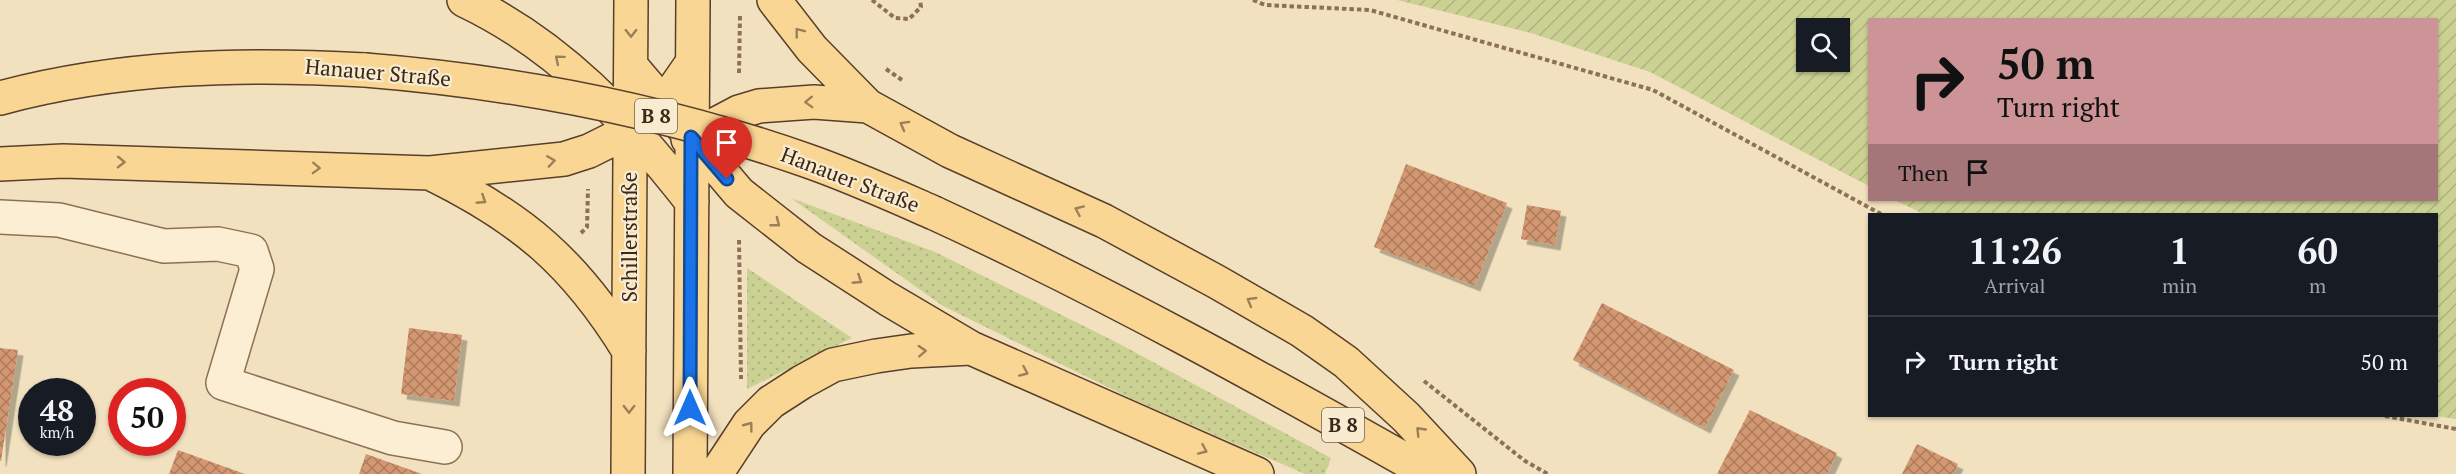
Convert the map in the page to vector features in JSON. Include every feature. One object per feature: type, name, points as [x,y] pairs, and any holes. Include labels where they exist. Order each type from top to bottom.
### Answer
[{"type":"main road","points":[[464,0],[491,13],[543,46],[590,86],[661,163],[692,202]]},
{"type":"main road","name":"Schillerstraße","points":[[628,474],[631,0]]},
{"type":"main road","points":[[690,474],[693,0]]},
{"type":"main road","points":[[774,0],[812,49],[867,105],[950,151],[1104,220],[1302,331],[1346,362],[1398,409],[1459,474]]},
{"type":"main road","points":[[0,165],[63,161],[430,173],[564,159],[589,151],[631,130],[663,105],[692,63]]},
{"type":"main road","name":"Hanauer Straße","points":[[0,98],[38,88],[185,68],[243,65],[365,70],[453,79],[572,98],[692,125],[809,161],[934,213],[1023,254],[1256,375],[1430,474]]},
{"type":"main road","points":[[631,66],[739,193],[809,248],[888,299],[971,348],[1257,474]]},
{"type":"main road","points":[[630,216],[661,163],[691,137],[739,112],[759,106],[814,102],[867,105]]},
{"type":"main road","points":[[430,173],[484,201],[518,224],[557,257],[608,317],[629,351]]},
{"type":"main road","points":[[716,474],[749,424],[771,402],[833,366],[910,351],[971,348]]},
{"type":"lane","points":[[0,217],[59,220],[164,246],[218,244],[251,251],[257,268],[223,383],[393,438],[445,447]]},
{"type":"path","points":[[872,0],[895,18],[909,19],[921,7],[920,0]]},
{"type":"path","points":[[1253,0],[1265,5],[1370,10],[1653,90],[1879,213]]},
{"type":"path","points":[[587,227],[630,216]]},
{"type":"path","points":[[692,235],[740,241],[750,247]]},
{"type":"path","points":[[2390,417],[2456,429]]},
{"type":"green space","points":[[1397,0],[2456,0],[2456,419],[2438,416],[2438,213],[1921,213],[1897,201],[2438,201],[2438,18],[1868,18],[1868,185],[1650,72],[1531,33]]},
{"type":"green space","points":[[791,198],[935,252],[1116,342],[1331,458],[1325,474],[1305,474],[1132,399],[943,306]]},
{"type":"green space","points":[[747,268],[852,338],[747,389]]},
{"type":"building","points":[[1406,164],[1507,203],[1475,286],[1374,247]]},
{"type":"building","points":[[1527,205],[1561,211],[1555,245],[1521,239]]},
{"type":"building","points":[[1602,303],[1734,370],[1705,428],[1573,360]]},
{"type":"building","points":[[409,328],[462,335],[454,401],[401,394]]},
{"type":"building","points":[[0,348],[18,350],[1,461],[0,461]]},
{"type":"building","points":[[1750,410],[1837,453],[1827,474],[1717,474]]},
{"type":"building","points":[[1917,444],[1958,464],[1953,474],[1902,474]]},
{"type":"building","points":[[186,453],[245,474],[169,474],[176,456],[186,456]]},
{"type":"building","points":[[366,454],[422,474],[359,474]]},
{"type":"route","points":[[690,408],[691,137],[727,179]]}]
